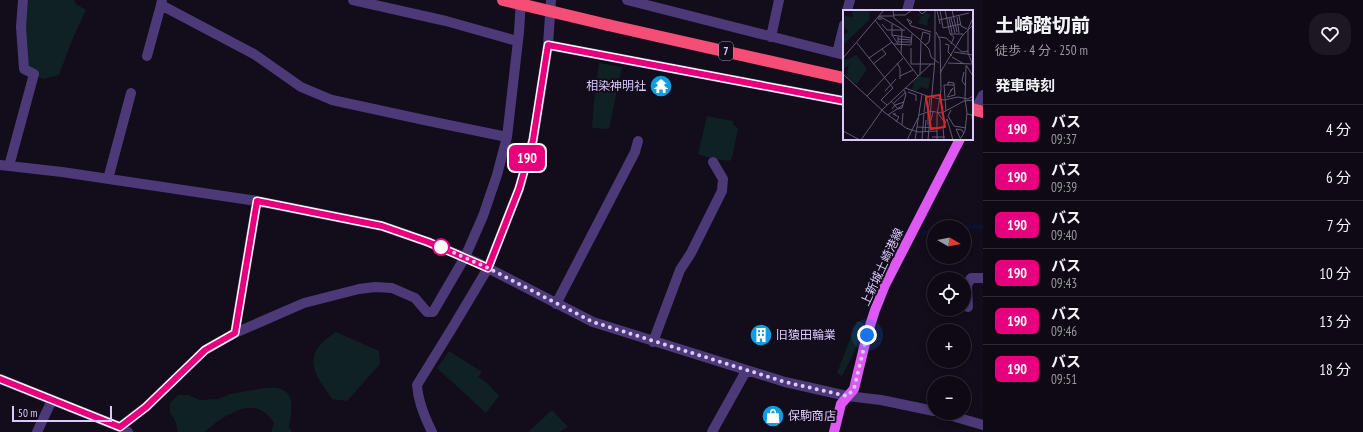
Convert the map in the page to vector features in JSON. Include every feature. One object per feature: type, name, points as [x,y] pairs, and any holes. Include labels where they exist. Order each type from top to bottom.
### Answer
[{"type":"highway","name":"7","points":[[502,0],[843,78]]},
{"type":"main road","name":"上新城土崎港線","points":[[834,432],[840,404],[854,389],[867,335],[885,285],[959,140]]},
{"type":"street","points":[[23,0],[20,27],[24,69],[34,74],[3,167],[108,178],[257,201],[382,226],[465,257],[593,322],[785,382],[847,396],[881,400],[927,410]]},
{"type":"street","points":[[353,0],[446,21],[517,41]]},
{"type":"street","points":[[0,379],[124,429],[205,350],[235,333],[304,303],[359,289],[375,287],[392,288],[415,298],[426,312],[432,312],[465,257],[483,216],[497,175],[507,137],[521,0]]},
{"type":"street","points":[[432,432],[418,394],[417,385],[488,268],[519,189],[533,140],[548,45],[552,0]]},
{"type":"street","points":[[627,0],[648,3],[771,37],[840,54],[843,32]]},
{"type":"street","points":[[771,37],[779,0]]},
{"type":"street","points":[[847,10],[850,0]]},
{"type":"street","points":[[907,10],[910,0]]},
{"type":"street","points":[[147,56],[162,2],[254,54],[301,87],[332,100],[507,137]]},
{"type":"street","points":[[548,45],[843,101]]},
{"type":"street","points":[[108,178],[131,93]]},
{"type":"street","points":[[976,112],[983,95]]},
{"type":"street","points":[[556,304],[635,152],[638,142]]},
{"type":"street","points":[[653,342],[680,270],[691,253],[722,191],[723,179],[713,162]]},
{"type":"street","points":[[235,333],[257,201]]},
{"type":"street","points":[[971,278],[983,278]]},
{"type":"street","points":[[712,432],[746,371]]},
{"type":"street","points":[[37,432],[52,400]]},
{"type":"street","points":[[966,420],[983,425]]},
{"type":"shaded area","points":[[29,0],[74,0],[76,4],[86,10],[72,40],[59,75],[43,79],[24,69],[21,32]]},
{"type":"shaded area","points":[[599,63],[622,67],[609,129],[592,128]]},
{"type":"shaded area","points":[[707,116],[733,121],[733,125],[738,128],[732,158],[729,161],[714,159],[698,154]]},
{"type":"shaded area","points":[[857,321],[864,324],[853,355],[842,376],[837,373]]},
{"type":"shaded area","points":[[336,332],[379,351],[380,364],[347,401],[332,399],[319,379],[314,366],[316,351],[326,339]]},
{"type":"shaded area","points":[[449,351],[482,372],[478,377],[486,382],[499,396],[486,413],[437,368]]},
{"type":"shaded area","points":[[265,388],[279,388],[286,392],[289,396],[291,400],[291,411],[289,427],[292,432],[271,432],[274,423],[268,415],[261,410],[254,408],[246,408],[231,413],[203,432],[178,432],[175,420],[170,413],[170,403],[178,395],[188,395],[200,400],[219,399],[230,394]]},
{"type":"shaded area","points":[[552,410],[568,427],[559,432],[528,432]]},
{"type":"waterway","points":[[971,227],[983,227]]},
{"type":"waterway","points":[[923,233],[927,232]]},
{"type":"bus line","name":"190","points":[[0,379],[120,427],[146,407],[205,350],[235,333],[257,201],[382,226],[428,242],[488,268],[519,189],[533,140],[548,45],[843,101]]},
{"type":"place","name":"相染神明社","points":[[661,86]]},
{"type":"place","name":"旧猿田輪業","points":[[761,335]]},
{"type":"place","name":"保駒商店","points":[[773,416]]},
{"type":"route","points":[[441,247],[488,268],[593,322],[773,379],[811,389],[847,396],[854,389],[867,335]]}]
